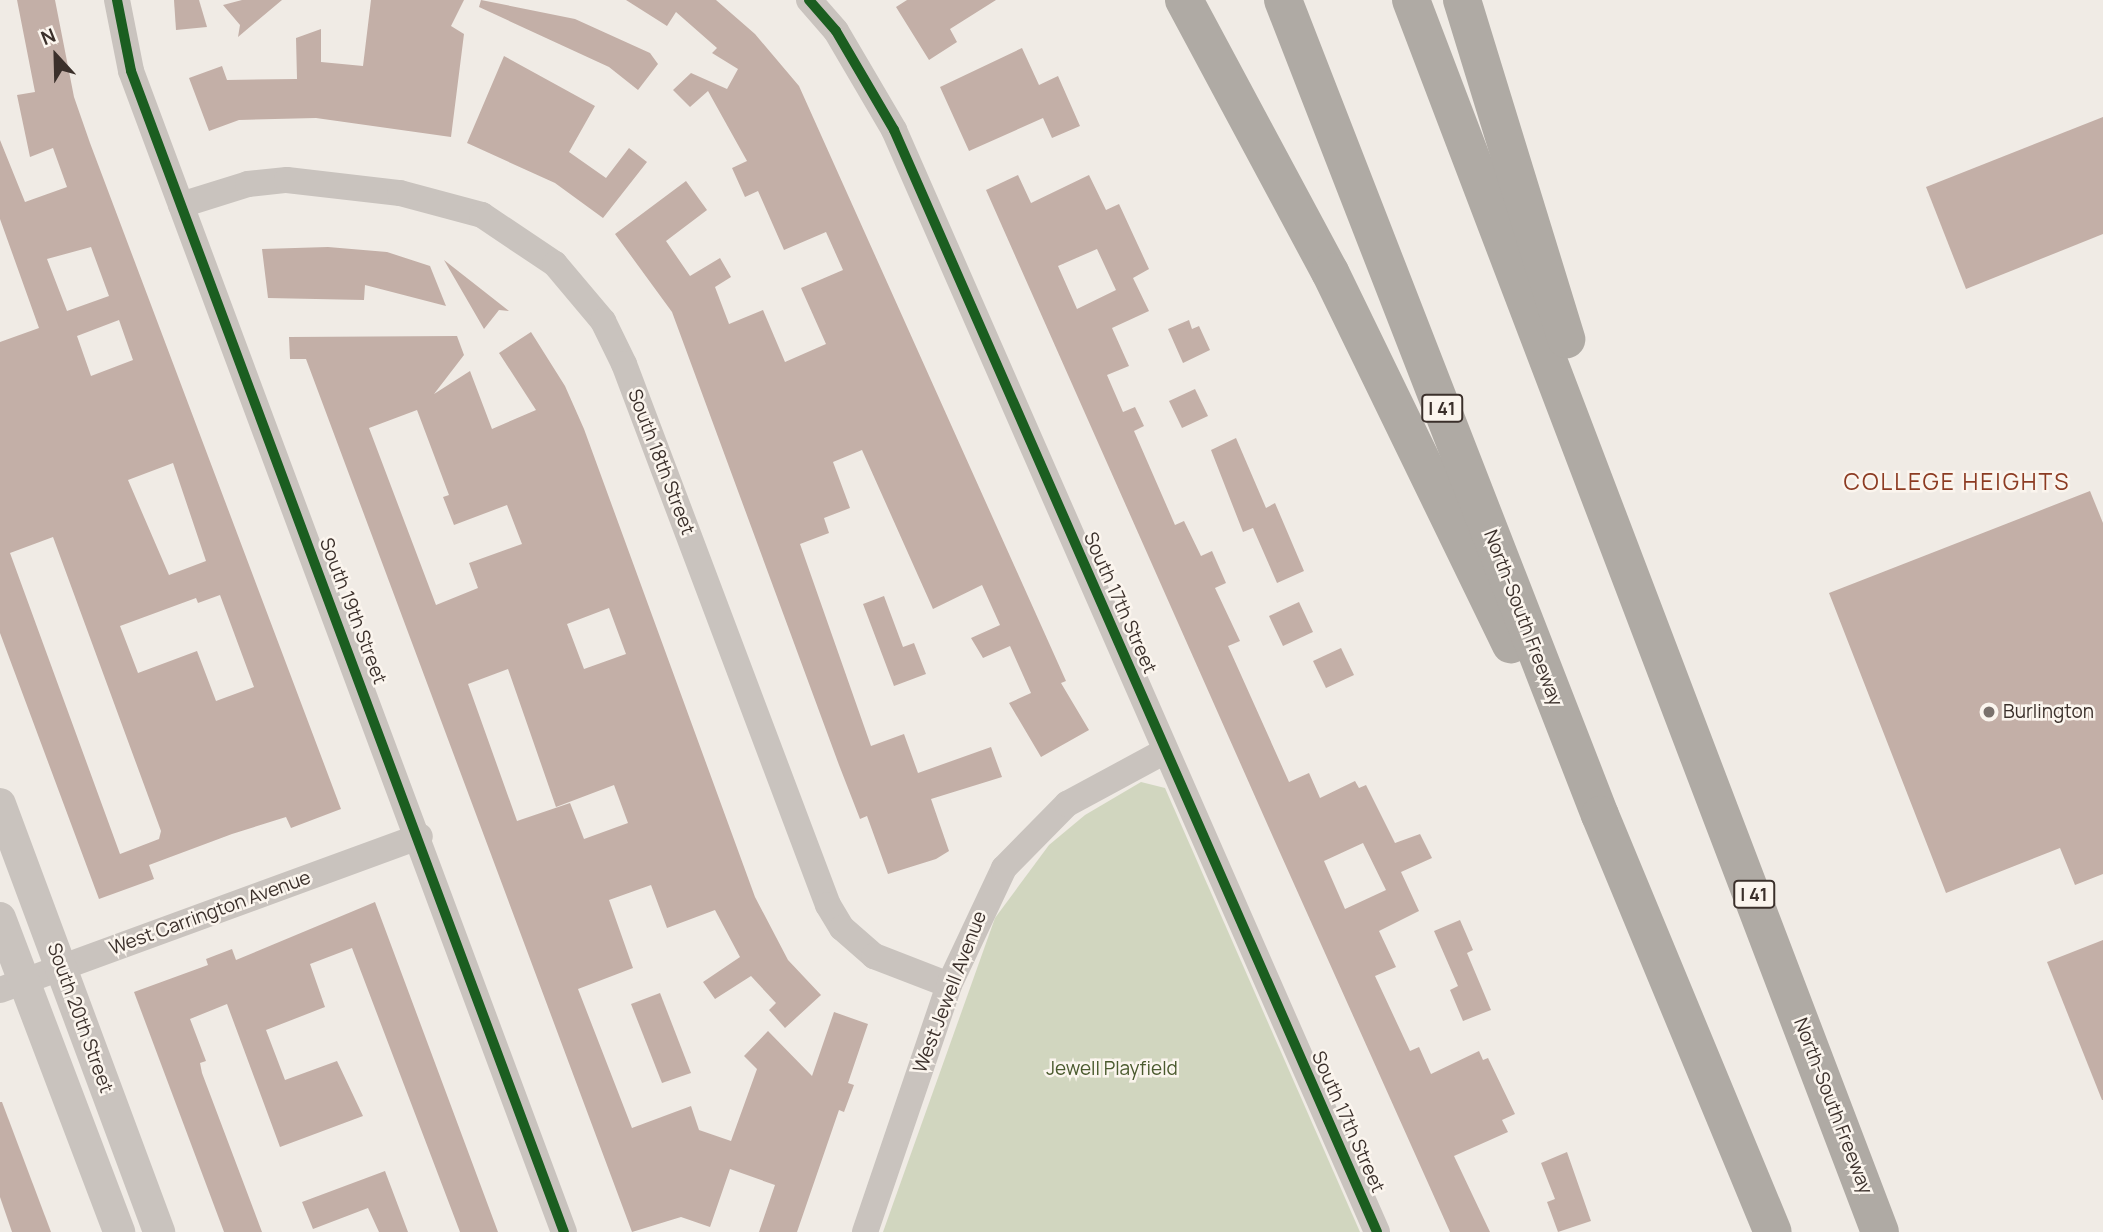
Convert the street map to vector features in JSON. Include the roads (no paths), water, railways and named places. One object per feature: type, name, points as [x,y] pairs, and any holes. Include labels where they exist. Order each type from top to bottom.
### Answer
[{"type":"highway","points":[[1184,0],[1324,260],[1468,563],[1600,815]]},
{"type":"highway","name":"North-South Freeway","points":[[1283,0],[1600,815],[1773,1232]]},
{"type":"highway","name":"North-South Freeway","points":[[1411,0],[1627,557],[1880,1232]]},
{"type":"highway","points":[[1462,0],[1531,214],[1627,557]]},
{"type":"street","name":"South 19th Street","points":[[117,0],[131,71],[419,835],[564,1232]]},
{"type":"street","name":"South 17th Street","points":[[809,0],[835,31],[894,130],[1377,1232]]},
{"type":"street","name":"South 18th Street","points":[[181,205],[248,184],[287,180],[400,193],[482,215],[555,264],[603,321],[624,364],[828,905],[842,928],[874,956],[949,985]]},
{"type":"street","name":"West Jewell Avenue","points":[[865,1232],[949,985],[987,896],[1035,831],[1099,783],[1166,751]]},
{"type":"street","name":"South 20th Street","points":[[0,804],[159,1232]]},
{"type":"street","name":"West Carrington Avenue","points":[[12,985],[419,835]]},
{"type":"street","name":"South 20th Street","points":[[0,918],[12,985],[119,1232]]},
{"type":"place","name":"Burlington","points":[[1989,712]]},
{"type":"district","name":"COLLEGE HEIGHTS","points":[[1957,481]]},
{"type":"park label","name":"Jewell Playfield","points":[[1112,1069]]}]
